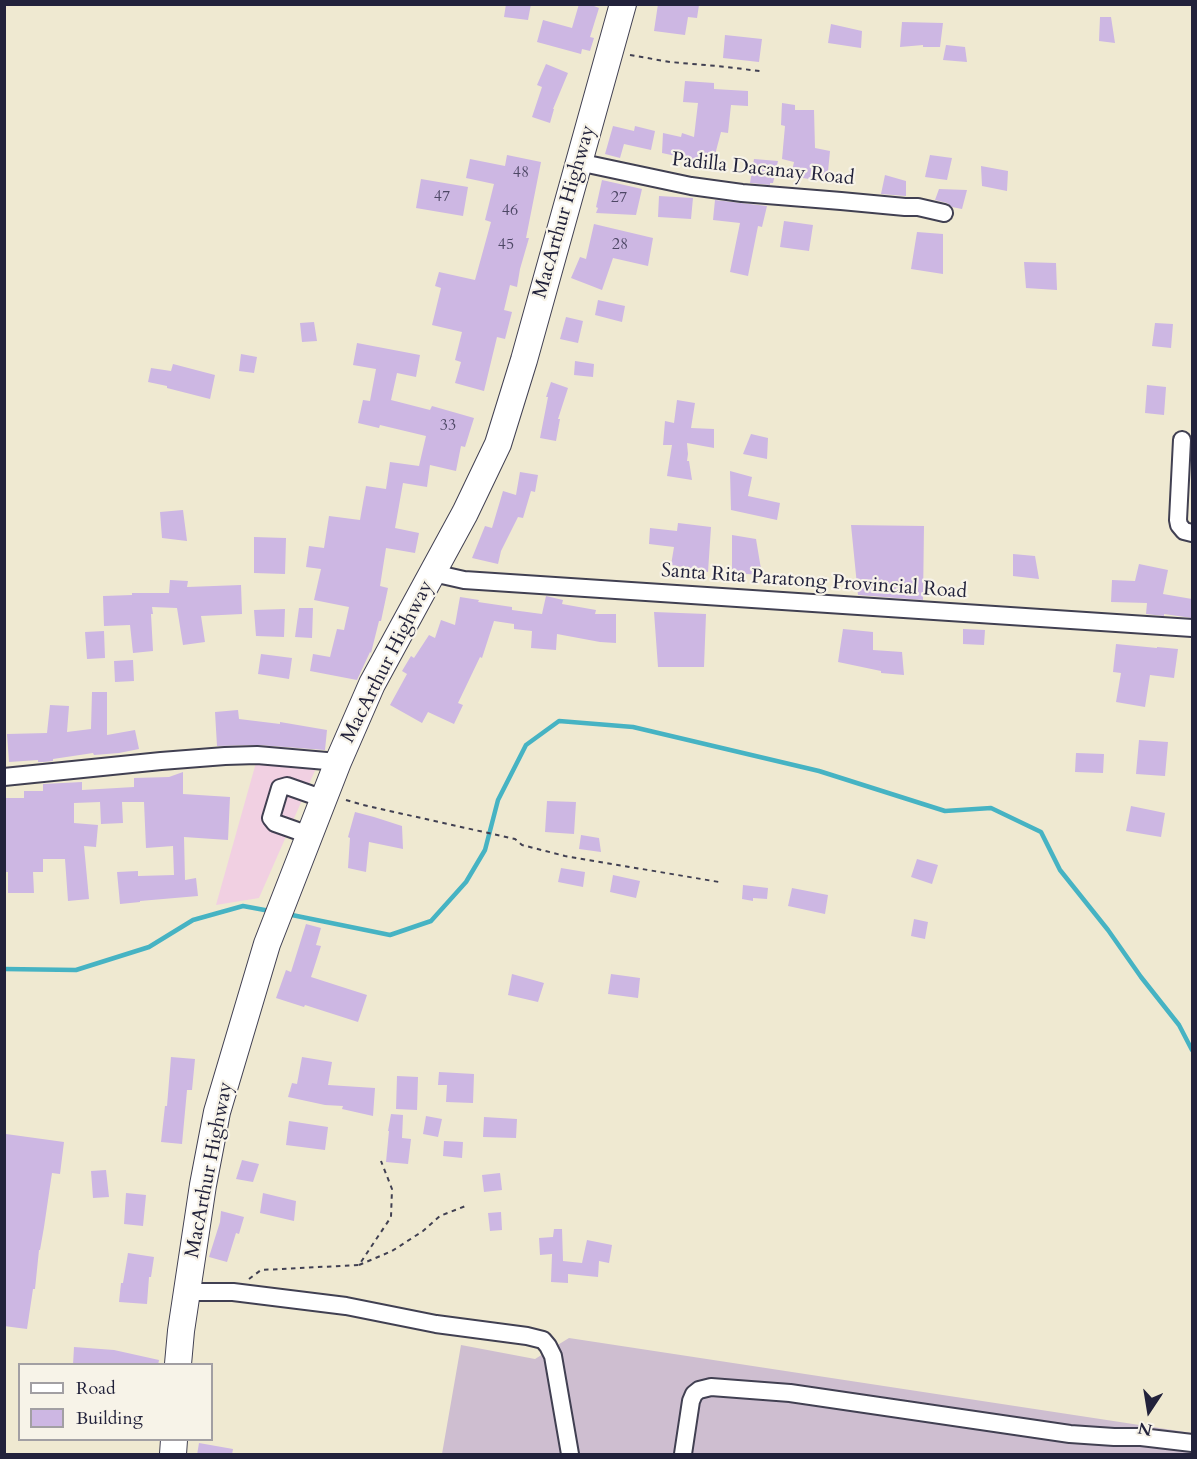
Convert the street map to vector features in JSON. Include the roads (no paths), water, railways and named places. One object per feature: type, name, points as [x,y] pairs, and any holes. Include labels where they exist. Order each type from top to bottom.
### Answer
[{"type":"highway","name":"MacArthur Highway","points":[[178,1363],[203,1185],[217,1112],[267,944],[338,762],[372,684],[465,513],[498,444],[524,360],[623,4]]},
{"type":"street","name":"Padilla Dacanay Road","points":[[578,162],[691,186],[742,193],[918,207],[944,213]]},
{"type":"street","points":[[1182,440],[1178,520],[1184,531],[1192,533]]},
{"type":"street","name":"Santa Rita Paratong Provincial Road","points":[[433,573],[464,580],[1192,628]]},
{"type":"street","points":[[4,777],[225,756],[256,755],[338,762]]},
{"type":"street","points":[[309,836],[275,823],[271,818],[280,788],[286,786],[325,796]]},
{"type":"street","points":[[187,1292],[233,1292],[346,1306],[436,1324],[527,1335],[543,1340],[553,1356],[570,1455]]},
{"type":"street","points":[[683,1455],[691,1401],[694,1394],[711,1387],[790,1393],[1070,1434],[1142,1437],[1192,1443]]},
{"type":"street","points":[[1111,1455],[1114,1437]]},
{"type":"waterway","points":[[287,914],[390,935],[431,921],[466,882],[485,850],[498,800],[526,745],[559,721],[633,727],[819,771],[945,811],[991,808],[1041,832],[1060,870],[1179,1025],[1192,1050]]},
{"type":"waterway","points":[[4,969],[76,970],[149,947],[193,920],[243,906],[270,911]]}]
